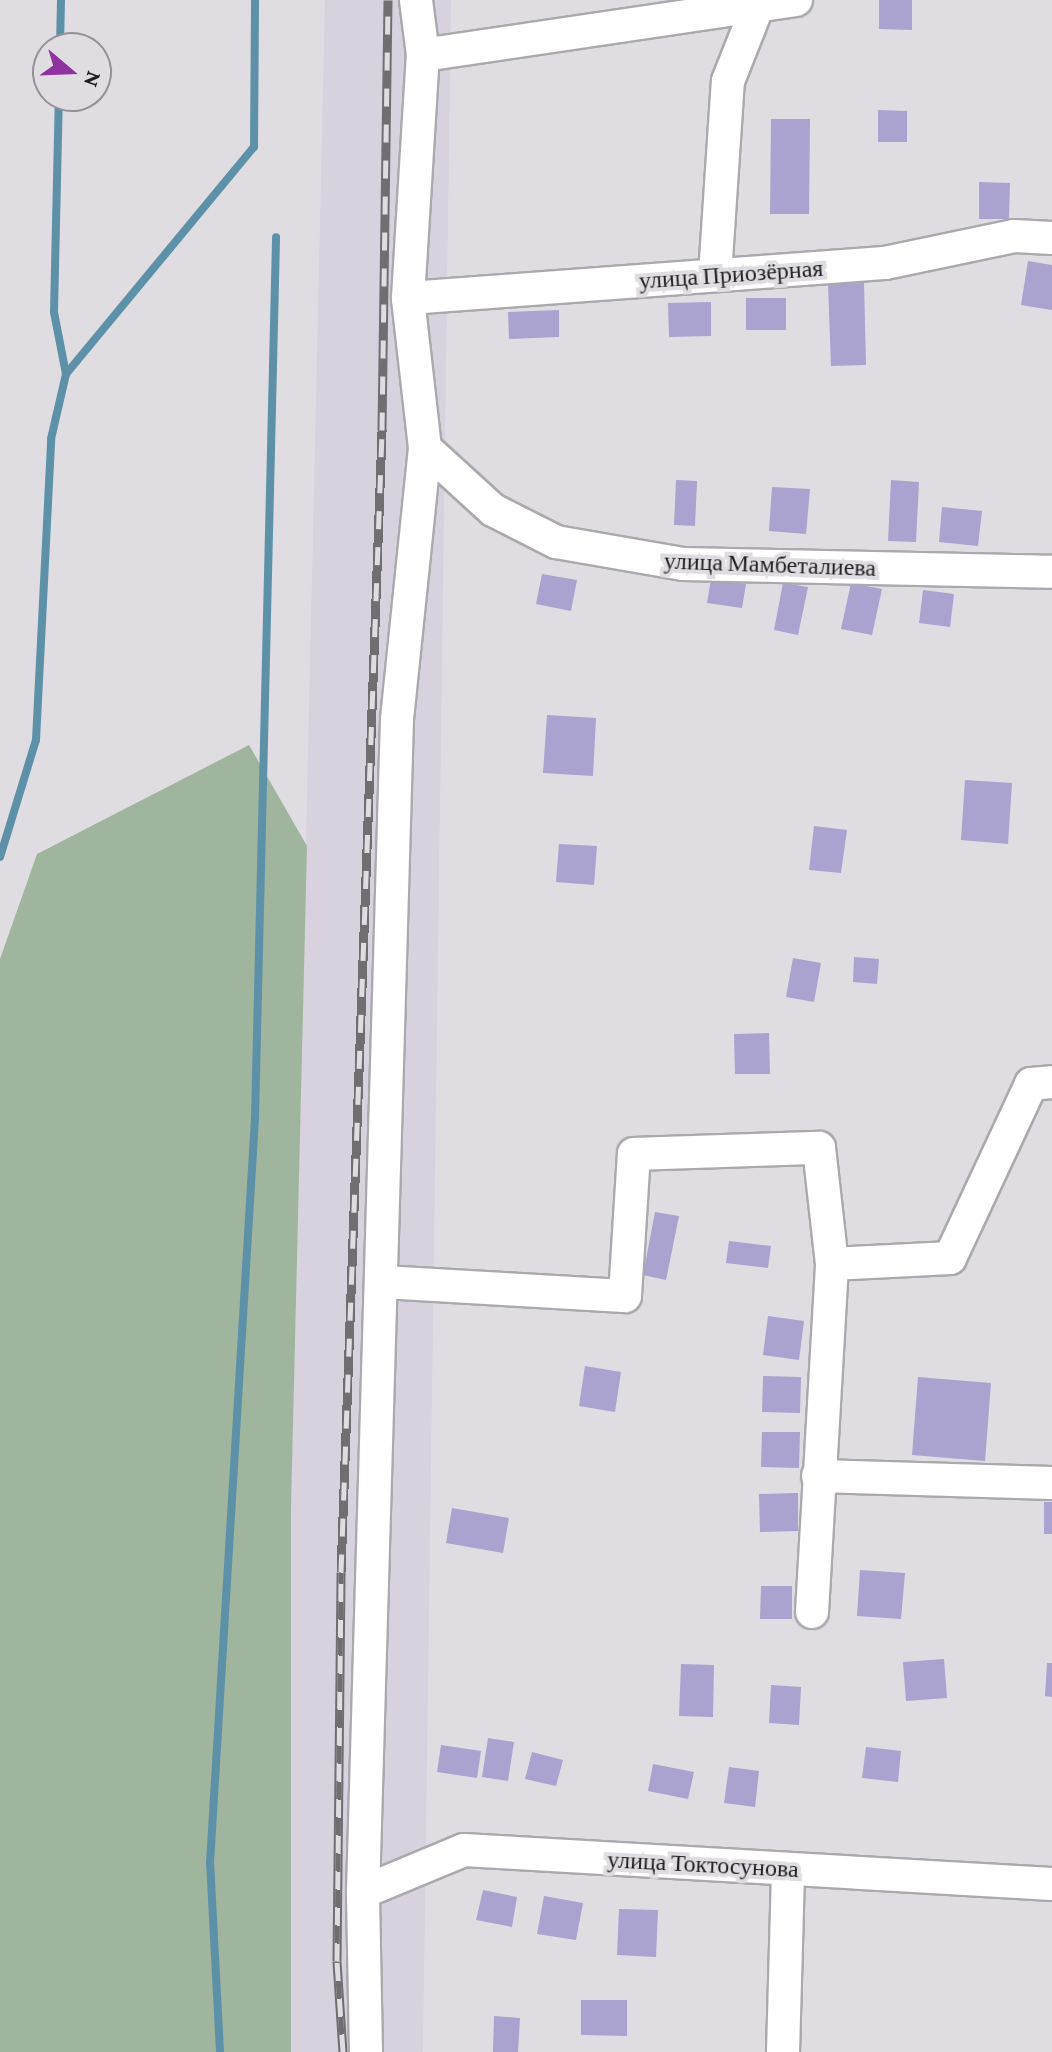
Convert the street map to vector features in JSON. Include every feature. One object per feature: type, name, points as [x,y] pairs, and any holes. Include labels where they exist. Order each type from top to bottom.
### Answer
[{"type":"street","points":[[366,2052],[363,1892],[397,719],[425,448],[408,298],[423,55],[416,0]]},
{"type":"street","points":[[423,55],[760,2],[796,0]]},
{"type":"street","points":[[715,275],[728,81],[760,2]]},
{"type":"street","name":"улица Приозёрная","points":[[408,298],[885,263],[1014,236],[1052,238]]},
{"type":"street","name":"улица Мамбеталиева","points":[[425,448],[493,510],[556,542],[683,564],[1052,572]]},
{"type":"street","points":[[832,1264],[950,1258],[1031,1084],[1052,1082]]},
{"type":"street","points":[[382,1282],[625,1296],[634,1154],[819,1148],[832,1264],[812,1612]]},
{"type":"street","points":[[818,1476],[1052,1483]]},
{"type":"street","name":"улица Токтосунова","points":[[363,1892],[464,1850],[1052,1884]]},
{"type":"street","points":[[783,2052],[788,1869]]},
{"type":"shaded area","points":[[325,0],[451,0],[423,2052],[291,2052],[291,1507]]},
{"type":"green space","points":[[249,745],[307,846],[291,1507],[291,2052],[0,2052],[0,959],[37,854]]},
{"type":"building","points":[[879,0],[912,0],[912,30],[879,29]]},
{"type":"building","points":[[878,110],[907,111],[907,142],[878,142]]},
{"type":"building","points":[[771,119],[810,119],[809,214],[770,214]]},
{"type":"building","points":[[979,182],[1010,183],[1009,219],[979,219]]},
{"type":"building","points":[[1028,261],[1052,265],[1052,310],[1021,305]]},
{"type":"building","points":[[864,283],[866,365],[831,366],[828,284]]},
{"type":"building","points":[[746,298],[786,298],[786,330],[746,330]]},
{"type":"building","points":[[711,302],[711,336],[669,337],[668,303]]},
{"type":"building","points":[[559,310],[559,337],[509,339],[508,312]]},
{"type":"building","points":[[676,480],[697,481],[695,526],[674,525]]},
{"type":"building","points":[[891,480],[919,482],[916,542],[888,541]]},
{"type":"building","points":[[772,487],[810,489],[806,534],[769,531]]},
{"type":"building","points":[[942,507],[982,511],[978,546],[939,542]]},
{"type":"building","points":[[542,574],[577,580],[571,611],[536,604]]},
{"type":"building","points":[[711,579],[746,584],[742,608],[707,603]]},
{"type":"building","points":[[783,583],[808,587],[798,635],[774,630]]},
{"type":"building","points":[[851,583],[882,589],[872,635],[841,629]]},
{"type":"building","points":[[923,590],[954,594],[950,627],[919,623]]},
{"type":"building","points":[[547,715],[596,718],[593,776],[543,773]]},
{"type":"building","points":[[965,780],[1012,783],[1008,844],[961,840]]},
{"type":"building","points":[[814,826],[847,830],[841,873],[809,870]]},
{"type":"building","points":[[559,844],[597,846],[594,885],[556,882]]},
{"type":"building","points":[[854,957],[879,959],[877,984],[853,982]]},
{"type":"building","points":[[793,958],[821,963],[814,1002],[786,997]]},
{"type":"building","points":[[769,1033],[770,1074],[735,1074],[734,1034]]},
{"type":"building","points":[[655,1212],[679,1216],[666,1280],[643,1275]]},
{"type":"building","points":[[729,1241],[771,1246],[768,1268],[726,1263]]},
{"type":"building","points":[[768,1316],[804,1321],[799,1360],[763,1355]]},
{"type":"building","points":[[585,1366],[621,1372],[615,1412],[579,1406]]},
{"type":"building","points":[[763,1376],[801,1377],[800,1413],[762,1412]]},
{"type":"building","points":[[918,1377],[991,1383],[985,1461],[912,1455]]},
{"type":"building","points":[[762,1432],[800,1432],[799,1468],[761,1467]]},
{"type":"building","points":[[798,1493],[798,1531],[760,1532],[759,1494]]},
{"type":"building","points":[[1044,1502],[1052,1502],[1052,1534],[1044,1534]]},
{"type":"building","points":[[452,1508],[509,1518],[503,1553],[446,1543]]},
{"type":"building","points":[[860,1570],[905,1573],[901,1619],[857,1616]]},
{"type":"building","points":[[761,1586],[792,1586],[792,1619],[760,1619]]},
{"type":"building","points":[[944,1659],[947,1698],[906,1701],[903,1662]]},
{"type":"building","points":[[1047,1663],[1052,1663],[1052,1697],[1045,1696]]},
{"type":"building","points":[[681,1664],[714,1665],[713,1717],[679,1716]]},
{"type":"building","points":[[771,1685],[801,1687],[799,1725],[769,1723]]},
{"type":"building","points":[[488,1738],[514,1742],[508,1781],[482,1777]]},
{"type":"building","points":[[441,1745],[481,1751],[477,1778],[437,1772]]},
{"type":"building","points":[[866,1747],[901,1751],[898,1782],[862,1778]]},
{"type":"building","points":[[532,1752],[563,1760],[556,1786],[525,1779]]},
{"type":"building","points":[[653,1764],[694,1772],[688,1799],[648,1791]]},
{"type":"building","points":[[729,1767],[759,1771],[755,1807],[724,1803]]},
{"type":"building","points":[[483,1890],[517,1897],[512,1927],[476,1920]]},
{"type":"building","points":[[544,1896],[583,1903],[576,1940],[537,1934]]},
{"type":"building","points":[[619,1909],[658,1910],[656,1957],[617,1955]]},
{"type":"building","points":[[581,2000],[627,2000],[627,2036],[581,2035]]},
{"type":"building","points":[[494,2016],[520,2018],[518,2052],[493,2052]]},
{"type":"waterway","points":[[60,32],[61,0]]},
{"type":"waterway","points":[[66,374],[254,147],[255,0]]},
{"type":"waterway","points":[[0,857],[36,740],[51,439],[66,374],[54,312],[59,112]]},
{"type":"waterway","points":[[220,2052],[210,1863],[255,1118],[276,237]]},
{"type":"railway","points":[[343,2052],[337,1961],[341,1572],[382,430],[388,0]]}]
